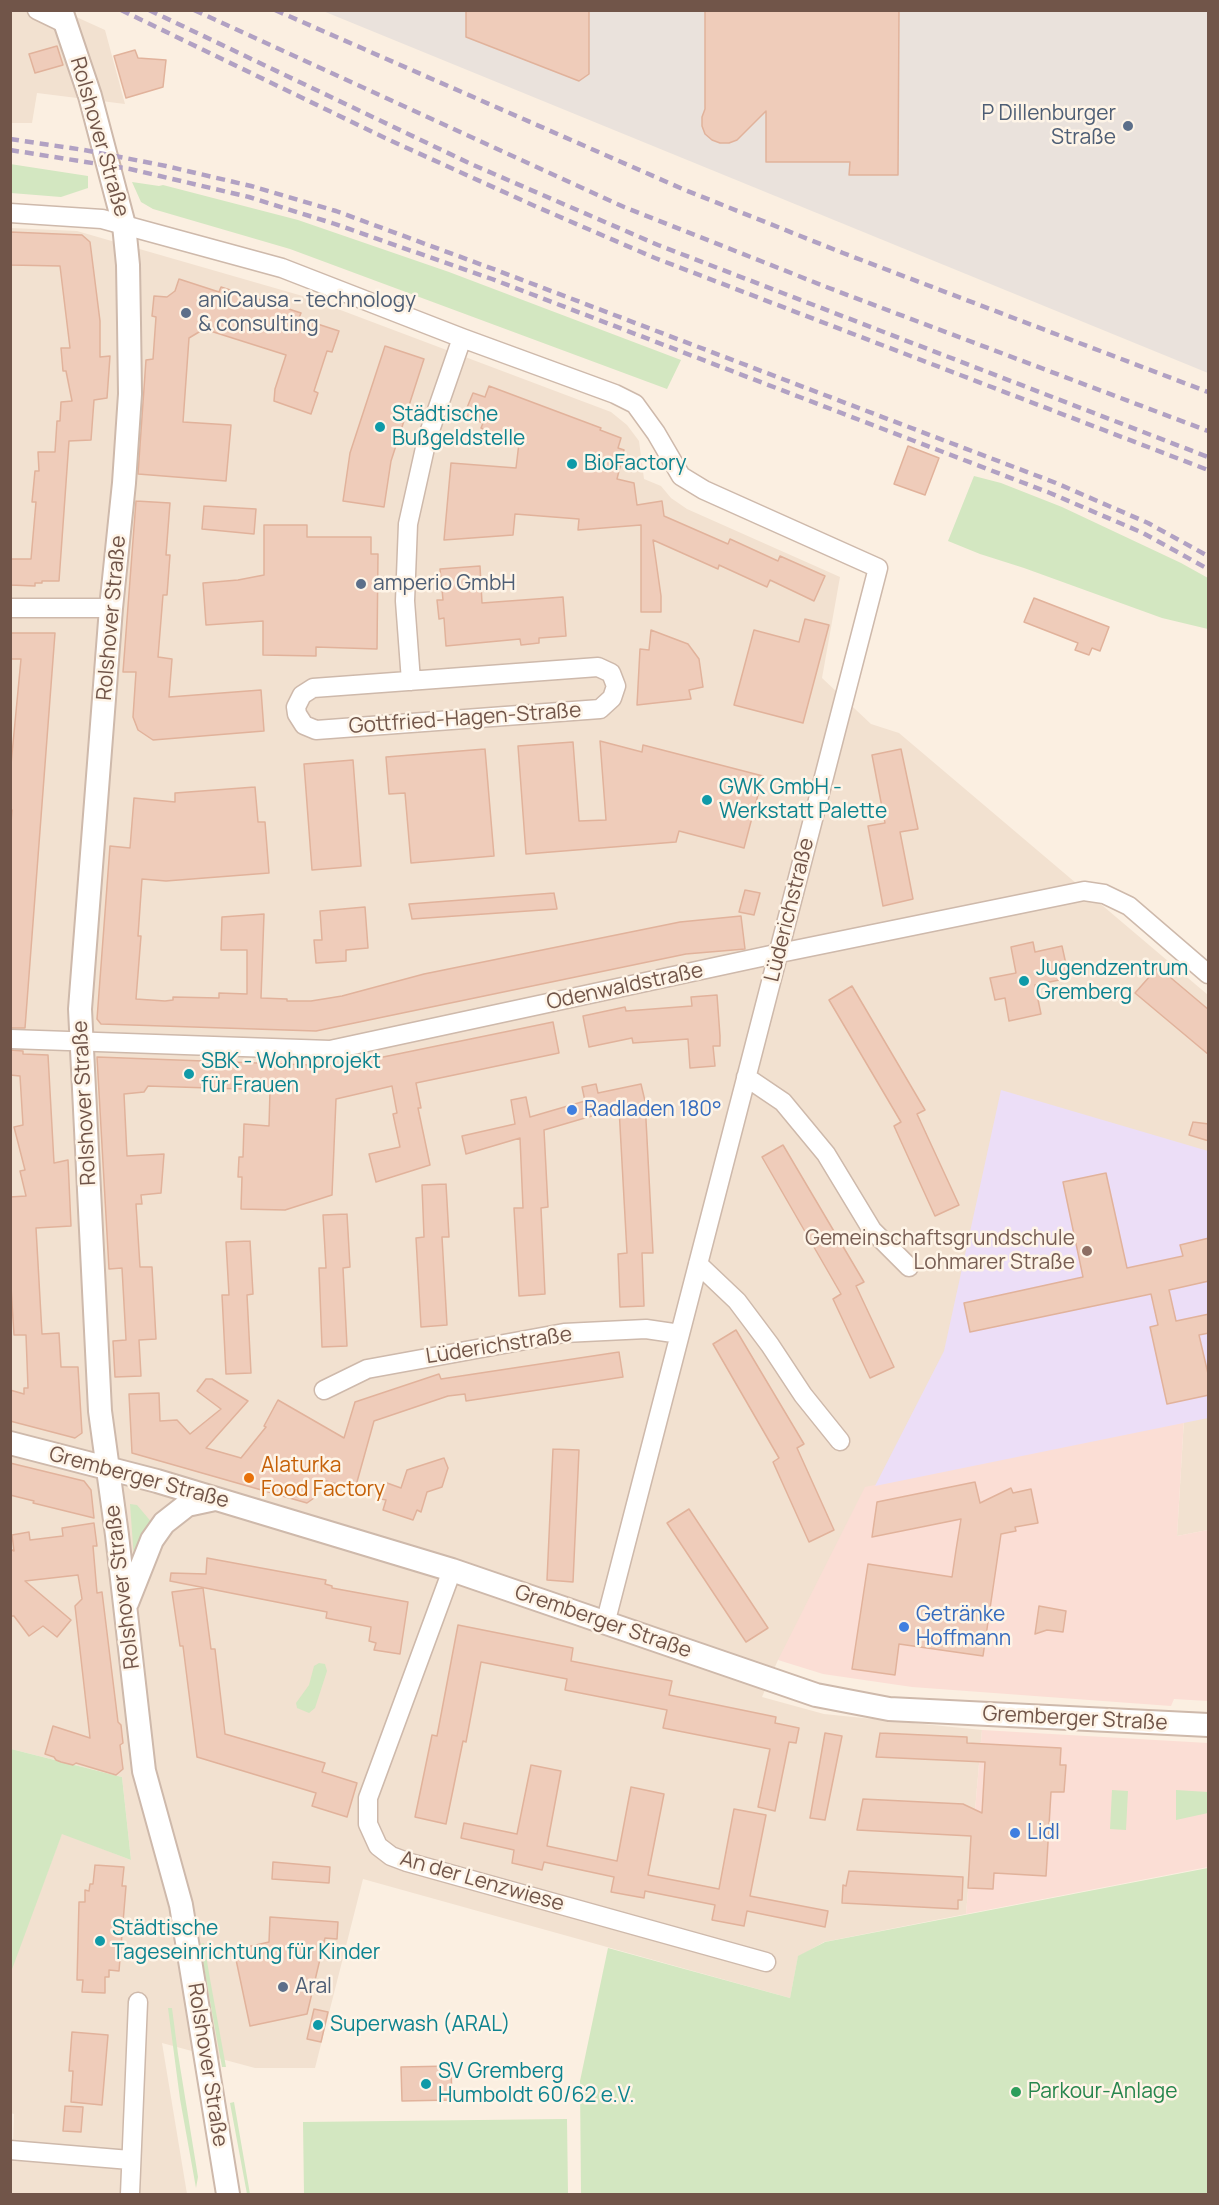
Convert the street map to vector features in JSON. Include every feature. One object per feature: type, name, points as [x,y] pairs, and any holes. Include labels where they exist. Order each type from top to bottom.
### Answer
[{"type":"street","points":[[38,10],[63,17]]},
{"type":"street","name":"Rolshover Straße","points":[[63,17],[90,96],[124,225],[128,265],[130,394],[80,1009],[100,1412],[144,1771],[181,1905],[228,2194]]},
{"type":"street","points":[[10,213],[91,218],[282,268],[462,338]]},
{"type":"street","name":"Lüderichstraße","points":[[462,338],[615,394],[635,404],[656,433],[681,477],[704,490],[878,568],[605,1624]]},
{"type":"street","name":"Gottfried-Hagen-Straße","points":[[411,681],[405,601],[408,524],[427,439],[462,338]]},
{"type":"street","points":[[10,608],[111,608]]},
{"type":"street","name":"Gottfried-Hagen-Straße","points":[[598,667],[611,674],[616,686],[612,698],[600,709],[316,730],[304,725],[297,714],[296,707],[302,695],[313,688],[411,681],[598,667]]},
{"type":"street","name":"Odenwaldstraße","points":[[10,1039],[330,1050],[780,953],[1084,891],[1104,894],[1129,906],[1209,974]]},
{"type":"street","points":[[746,1077],[783,1102],[826,1154],[872,1230],[909,1267]]},
{"type":"street","points":[[698,1264],[737,1301],[803,1395],[840,1441]]},
{"type":"street","name":"Lüderichstraße","points":[[324,1390],[367,1369],[564,1333],[646,1329],[680,1334]]},
{"type":"street","name":"Gremberger Straße","points":[[10,1443],[108,1467],[452,1570],[816,1695],[889,1709],[1209,1725]]},
{"type":"street","points":[[125,1608],[152,1540],[164,1523],[187,1505],[216,1499]]},
{"type":"street","name":"An der Lenzwiese","points":[[452,1570],[368,1798],[368,1824],[378,1845],[390,1856],[407,1862],[766,1962]]},
{"type":"street","points":[[130,2194],[138,2002]]},
{"type":"street","points":[[10,2150],[130,2160]]},
{"type":"shaded area","points":[[11,11],[63,11],[105,30],[125,104],[37,93],[32,123],[11,123]]},
{"type":"shaded area","points":[[323,11],[1208,11],[1208,373]]},
{"type":"shaded area","points":[[11,228],[77,231],[306,297],[611,412],[627,425],[639,441],[644,479],[661,486],[671,498],[687,509],[840,577],[822,678],[871,724],[899,733],[1208,995],[1208,1530],[1177,1536],[1184,1419],[778,1660],[762,1697],[824,1714],[982,1730],[966,1914],[824,1942],[798,1957],[790,1998],[363,1879],[315,2068],[255,2068],[162,2043],[187,2194],[11,2194],[10,2142],[13,2142],[14,2114],[10,2113],[10,1972],[62,1833],[131,1860],[122,1777],[11,1749]]},
{"type":"shaded area","name":"Gemeinschaftsgrundschule Lohmarer Straße","points":[[1001,1090],[1208,1151],[1208,1418],[875,1486],[944,1351]]},
{"type":"shaded area","points":[[1184,1418],[1177,1536],[1208,1530],[1208,1701],[1174,1699],[1171,1706],[912,1687],[823,1674],[778,1660],[865,1487]]},
{"type":"shaded area","points":[[982,1730],[1208,1743],[1208,1867],[966,1914]]},
{"type":"green space","points":[[10,164],[88,176],[88,188],[61,197],[11,193]]},
{"type":"green space","points":[[132,182],[163,185],[298,220],[449,272],[681,360],[667,389],[290,249],[153,209],[141,202]]},
{"type":"green space","points":[[974,476],[1001,483],[1062,507],[1208,578],[1208,629],[1162,618],[948,541]]},
{"type":"green space","points":[[130,1504],[137,1505],[153,1524],[134,1559]]},
{"type":"green space","points":[[319,1663],[325,1664],[327,1671],[315,1708],[309,1713],[297,1708],[296,1703],[309,1685],[314,1666]]},
{"type":"green space","points":[[11,1749],[122,1777],[131,1860],[62,1834],[11,1972]]},
{"type":"green space","points":[[1112,1790],[1128,1791],[1126,1830],[1110,1829]]},
{"type":"green space","points":[[1176,1790],[1208,1792],[1208,1813],[1176,1820]]},
{"type":"green space","points":[[1208,1868],[1208,2194],[581,2194],[580,2081],[608,1948],[790,1998],[798,1956],[825,1942]]},
{"type":"green space","points":[[204,1943],[226,2067],[222,2067],[212,2012],[200,1944]]},
{"type":"green space","points":[[168,2008],[172,2008],[198,2177],[196,2188],[180,2099]]},
{"type":"green space","points":[[234,2102],[250,2194],[247,2194],[230,2103]]},
{"type":"green space","points":[[567,2119],[568,2194],[304,2194],[303,2122]]},
{"type":"building","points":[[466,10],[589,10],[589,74],[579,81],[466,37]]},
{"type":"building","points":[[705,10],[899,10],[898,175],[849,175],[850,162],[766,162],[766,111],[737,140],[720,143],[712,140],[705,134],[702,126],[705,109]]},
{"type":"building","points":[[57,46],[63,65],[35,73],[29,54]]},
{"type":"building","points":[[135,50],[138,58],[166,60],[163,87],[126,98],[114,56]]},
{"type":"building","points":[[10,232],[82,235],[90,242],[100,321],[100,357],[110,356],[107,398],[94,400],[91,440],[69,441],[59,581],[42,581],[42,583],[35,583],[35,586],[10,585],[10,559],[31,559],[36,502],[32,502],[35,471],[39,471],[38,452],[55,452],[61,402],[72,401],[66,371],[63,371],[61,348],[70,348],[60,266],[10,265]]},
{"type":"building","points":[[179,279],[219,292],[221,287],[301,313],[299,318],[339,331],[332,352],[327,351],[314,391],[318,393],[311,414],[274,401],[275,389],[286,355],[204,329],[189,338],[183,422],[231,425],[226,481],[138,474],[146,360],[153,359],[156,317],[152,316],[154,296],[167,297],[175,291]]},
{"type":"building","name":"Städtische Bußgeldstelle","points":[[385,346],[424,359],[391,461],[384,507],[343,501],[350,453]]},
{"type":"building","name":"BioFactory","points":[[489,386],[601,428],[600,430],[621,438],[618,448],[624,450],[617,479],[634,483],[637,505],[662,501],[664,516],[728,544],[730,539],[778,561],[780,556],[825,576],[814,601],[770,580],[767,587],[719,565],[718,569],[653,540],[661,612],[641,612],[641,525],[578,530],[579,519],[515,514],[513,535],[444,540],[451,463],[516,468],[519,443],[481,428],[483,423],[464,415],[473,393],[485,397]]},
{"type":"building","points":[[908,446],[939,458],[925,495],[894,484]]},
{"type":"building","points":[[136,501],[170,503],[166,555],[170,555],[167,595],[163,595],[158,657],[172,659],[169,697],[261,690],[264,731],[153,740],[138,730],[133,717],[136,672],[123,672]]},
{"type":"building","points":[[204,506],[256,509],[254,534],[202,529]]},
{"type":"building","points":[[264,525],[307,525],[307,537],[371,537],[371,554],[378,554],[377,649],[316,647],[316,656],[263,655],[263,621],[206,625],[203,583],[264,575]]},
{"type":"building","points":[[480,566],[482,603],[563,597],[566,636],[539,638],[539,643],[521,645],[520,639],[446,646],[444,618],[439,619],[437,600],[443,600],[440,569]]},
{"type":"building","points":[[1034,598],[1109,627],[1100,651],[1092,648],[1089,655],[1075,650],[1078,643],[1024,622]]},
{"type":"building","points":[[805,619],[829,625],[803,723],[734,705],[754,630],[799,642]]},
{"type":"building","points":[[651,630],[688,644],[699,659],[703,687],[689,690],[691,699],[637,705],[640,649],[649,650]]},
{"type":"building","points":[[10,633],[55,633],[25,1028],[10,1028],[12,810],[10,810],[10,775],[21,659],[10,659]]},
{"type":"building","points":[[600,741],[642,752],[643,745],[763,776],[744,848],[679,831],[676,842],[526,854],[518,746],[573,742],[579,821],[606,820]]},
{"type":"building","points":[[485,749],[494,856],[411,863],[405,793],[389,794],[386,757]]},
{"type":"building","points":[[901,749],[918,829],[900,832],[913,899],[883,906],[868,826],[885,823],[872,755]]},
{"type":"building","points":[[353,760],[361,866],[312,870],[304,764]]},
{"type":"building","points":[[255,787],[258,822],[265,822],[269,873],[166,881],[142,879],[138,936],[141,936],[136,999],[165,1001],[173,1000],[173,997],[219,998],[219,993],[247,994],[247,950],[221,950],[222,917],[264,914],[261,998],[287,999],[287,1001],[311,1001],[342,996],[424,974],[680,922],[741,916],[745,949],[686,954],[316,1031],[101,1024],[97,1019],[110,846],[130,848],[134,798],[175,802],[175,793]]},
{"type":"building","points":[[745,890],[760,893],[754,915],[739,912]]},
{"type":"building","points":[[554,893],[557,909],[412,919],[409,904]]},
{"type":"building","points":[[365,907],[368,948],[346,950],[346,961],[316,963],[314,940],[322,940],[320,911]]},
{"type":"building","name":"Jugendzentrum Gremberg","points":[[1033,942],[1035,952],[1062,946],[1069,978],[1035,985],[1041,1014],[1009,1021],[1005,998],[995,1000],[990,978],[1016,973],[1011,947]]},
{"type":"building","points":[[1158,967],[1209,1010],[1209,1055],[1135,993]]},
{"type":"building","points":[[852,986],[925,1110],[917,1114],[959,1205],[935,1216],[894,1126],[901,1122],[829,1000]]},
{"type":"building","points":[[717,995],[720,1046],[713,1046],[715,1066],[690,1068],[688,1039],[633,1043],[632,1038],[589,1047],[583,1016],[625,1007],[626,1011],[692,1006],[691,997]]},
{"type":"building","points":[[553,1022],[559,1053],[416,1083],[421,1108],[418,1108],[430,1165],[376,1182],[369,1154],[400,1147],[393,1114],[397,1113],[392,1086],[336,1099],[332,1195],[285,1210],[241,1209],[242,1177],[238,1177],[239,1157],[243,1157],[244,1124],[269,1126],[270,1090],[148,1086],[144,1092],[124,1094],[127,1156],[164,1154],[161,1193],[141,1195],[142,1204],[136,1204],[140,1267],[152,1267],[156,1339],[139,1340],[141,1376],[115,1377],[113,1341],[126,1340],[122,1268],[109,1269],[97,1057],[337,1066],[348,1061],[354,1063]]},
{"type":"building","points":[[10,1050],[23,1051],[23,1054],[48,1055],[54,1163],[68,1160],[71,1226],[36,1228],[42,1334],[59,1333],[61,1367],[78,1367],[82,1433],[75,1438],[10,1421],[10,1390],[24,1394],[24,1388],[28,1388],[26,1335],[14,1335],[10,1271],[10,1197],[26,1196],[20,1171],[25,1170],[14,1127],[23,1125],[20,1076],[10,1075]]},
{"type":"building","points":[[596,1084],[598,1093],[641,1084],[645,1101],[653,1253],[642,1253],[644,1306],[620,1307],[618,1254],[627,1253],[619,1108],[544,1130],[548,1207],[541,1208],[545,1294],[519,1296],[514,1208],[523,1208],[520,1138],[466,1154],[462,1136],[515,1124],[511,1100],[526,1097],[530,1117],[585,1101],[582,1087]]},
{"type":"building","points":[[1193,1122],[1209,1124],[1209,1141],[1189,1135]]},
{"type":"building","points":[[783,1145],[864,1282],[856,1286],[894,1367],[870,1378],[833,1299],[841,1294],[762,1157]]},
{"type":"building","points":[[1106,1173],[1127,1268],[1183,1256],[1180,1245],[1209,1238],[1209,1281],[1169,1290],[1176,1321],[1209,1314],[1209,1333],[1199,1335],[1209,1378],[1209,1395],[1167,1404],[1150,1327],[1158,1325],[1151,1294],[970,1332],[964,1303],[1083,1277],[1063,1182]]},
{"type":"building","points":[[446,1184],[449,1237],[442,1237],[447,1325],[421,1327],[416,1238],[424,1237],[422,1185]]},
{"type":"building","points":[[347,1214],[350,1267],[343,1268],[347,1346],[322,1347],[319,1268],[326,1268],[323,1215]]},
{"type":"building","points":[[250,1241],[253,1294],[247,1295],[251,1373],[226,1374],[222,1295],[229,1295],[226,1242]]},
{"type":"building","points":[[736,1330],[804,1444],[797,1448],[834,1530],[809,1542],[773,1462],[779,1458],[713,1344]]},
{"type":"building","points":[[619,1352],[623,1377],[466,1401],[465,1394],[448,1396],[374,1421],[355,1489],[319,1479],[314,1498],[307,1503],[132,1453],[129,1394],[159,1393],[160,1421],[177,1420],[190,1434],[221,1409],[197,1391],[206,1379],[212,1379],[248,1401],[206,1448],[241,1458],[266,1427],[264,1426],[278,1400],[344,1438],[355,1402],[439,1374],[441,1379]]},
{"type":"building","points":[[553,1449],[579,1450],[573,1582],[547,1580]]},
{"type":"building","points":[[444,1458],[448,1468],[442,1487],[427,1492],[421,1512],[417,1510],[413,1520],[383,1510],[386,1500],[381,1499],[387,1483],[401,1488],[407,1470]]},
{"type":"building","points":[[10,1463],[84,1481],[91,1490],[94,1518],[10,1495]]},
{"type":"building","points":[[975,1482],[980,1503],[1011,1488],[1013,1493],[1031,1489],[1038,1523],[1015,1527],[1016,1531],[1001,1534],[983,1656],[899,1644],[895,1675],[852,1669],[868,1564],[952,1577],[961,1519],[872,1537],[877,1502]]},
{"type":"building","points":[[689,1509],[768,1628],[746,1642],[667,1523]]},
{"type":"building","points":[[94,1523],[97,1546],[93,1546],[97,1593],[102,1592],[118,1722],[121,1725],[123,1743],[120,1745],[123,1769],[116,1775],[76,1763],[73,1765],[61,1762],[45,1754],[53,1726],[90,1738],[75,1606],[82,1599],[78,1575],[25,1581],[71,1620],[57,1637],[43,1626],[29,1636],[14,1616],[10,1616],[10,1549],[14,1551],[12,1535],[29,1532],[30,1540],[63,1536],[62,1528]]},
{"type":"building","points":[[207,1558],[326,1580],[325,1584],[332,1588],[408,1602],[400,1654],[374,1650],[376,1643],[369,1641],[371,1627],[326,1618],[327,1612],[170,1581],[171,1573],[206,1574]]},
{"type":"building","points":[[203,1588],[211,1649],[215,1649],[225,1734],[325,1763],[322,1772],[357,1783],[347,1817],[312,1806],[316,1793],[197,1757],[183,1646],[180,1646],[172,1592]]},
{"type":"building","points":[[1039,1606],[1066,1611],[1063,1632],[1047,1630],[1035,1634]]},
{"type":"building","points":[[458,1625],[573,1648],[571,1661],[672,1681],[669,1695],[776,1717],[775,1723],[799,1728],[796,1743],[789,1742],[775,1811],[758,1807],[770,1749],[663,1728],[667,1710],[565,1690],[567,1679],[481,1662],[466,1742],[463,1741],[446,1824],[415,1817],[432,1735],[437,1736]]},
{"type":"building","points":[[825,1733],[842,1736],[825,1820],[810,1818]]},
{"type":"building","points":[[880,1733],[967,1737],[967,1743],[1061,1748],[1060,1765],[1066,1765],[1064,1792],[1051,1792],[1046,1876],[994,1873],[993,1889],[968,1888],[971,1836],[857,1830],[863,1799],[963,1804],[982,1813],[985,1762],[876,1757]]},
{"type":"building","points":[[531,1765],[561,1771],[547,1846],[617,1861],[631,1787],[664,1794],[648,1875],[719,1889],[734,1809],[766,1815],[750,1896],[828,1911],[825,1927],[747,1911],[744,1926],[712,1920],[715,1905],[645,1891],[644,1898],[611,1892],[614,1877],[544,1862],[542,1870],[512,1863],[514,1850],[461,1838],[464,1823],[517,1834]]},
{"type":"building","points":[[273,1862],[330,1867],[329,1883],[272,1879]]},
{"type":"building","name":"Städtische Tageseinrichtung für Kinder","points":[[95,1865],[124,1867],[122,1886],[126,1886],[119,1971],[109,1970],[109,1977],[105,1977],[105,1993],[82,1992],[83,1980],[77,1980],[79,1902],[85,1902],[85,1890],[89,1891],[90,1884],[93,1884]]},
{"type":"building","points":[[849,1871],[963,1877],[962,1900],[958,1900],[958,1909],[842,1903],[843,1885],[846,1886]]},
{"type":"building","points":[[270,1917],[338,1922],[337,1939],[325,1938],[307,2014],[250,2026],[234,1950],[269,1942]]},
{"type":"building","name":"Superwash (ARAL)","points":[[314,2009],[328,2012],[321,2042],[307,2039]]},
{"type":"building","points":[[72,2032],[108,2035],[102,2105],[71,2102],[73,2071],[69,2071]]},
{"type":"building","name":"SV Gremberg Humboldt 60/62 e.V.","points":[[451,2066],[452,2100],[402,2101],[401,2067]]},
{"type":"building","points":[[65,2106],[83,2107],[81,2132],[63,2131]]},
{"type":"railway","points":[[121,10],[385,138],[655,258],[1208,470]]},
{"type":"railway","points":[[149,10],[471,164],[658,245],[1208,457]]},
{"type":"railway","points":[[194,10],[624,207],[829,288],[1208,431]]},
{"type":"railway","points":[[275,10],[685,190],[843,253],[1208,392]]},
{"type":"railway","points":[[10,139],[166,166],[251,186],[336,211],[1056,483],[1148,523],[1208,556]]},
{"type":"railway","points":[[10,150],[130,169],[249,197],[332,223],[492,279],[1050,493],[1143,533],[1208,569]]},
{"type":"place","name":"P Dillenburger Straße","points":[[1128,126]]},
{"type":"place","name":"aniCausa - technology & consulting","points":[[186,313]]},
{"type":"place","name":"Städtische Bußgeldstelle","points":[[380,427]]},
{"type":"place","name":"BioFactory","points":[[572,464]]},
{"type":"place","name":"amperio GmbH","points":[[361,584]]},
{"type":"place","name":"GWK GmbH - Werkstatt Palette","points":[[707,800]]},
{"type":"place","name":"Jugendzentrum Gremberg","points":[[1024,981]]},
{"type":"place","name":"SBK - Wohnprojekt für Frauen","points":[[189,1074]]},
{"type":"place","name":"Radladen 180°","points":[[572,1110]]},
{"type":"place","name":"Gemeinschaftsgrundschule Lohmarer Straße","points":[[1087,1251]]},
{"type":"place","name":"Alaturka Food Factory","points":[[249,1478]]},
{"type":"place","name":"Getränke Hoffmann","points":[[904,1627]]},
{"type":"place","name":"Lidl","points":[[1015,1833]]},
{"type":"place","name":"Städtische Tageseinrichtung für Kinder","points":[[100,1941]]},
{"type":"place","name":"Aral","points":[[283,1987]]},
{"type":"place","name":"Superwash (ARAL)","points":[[318,2025]]},
{"type":"place","name":"SV Gremberg Humboldt 60/62 e.V.","points":[[426,2084]]},
{"type":"place","name":"Parkour-Anlage","points":[[1016,2092]]}]
